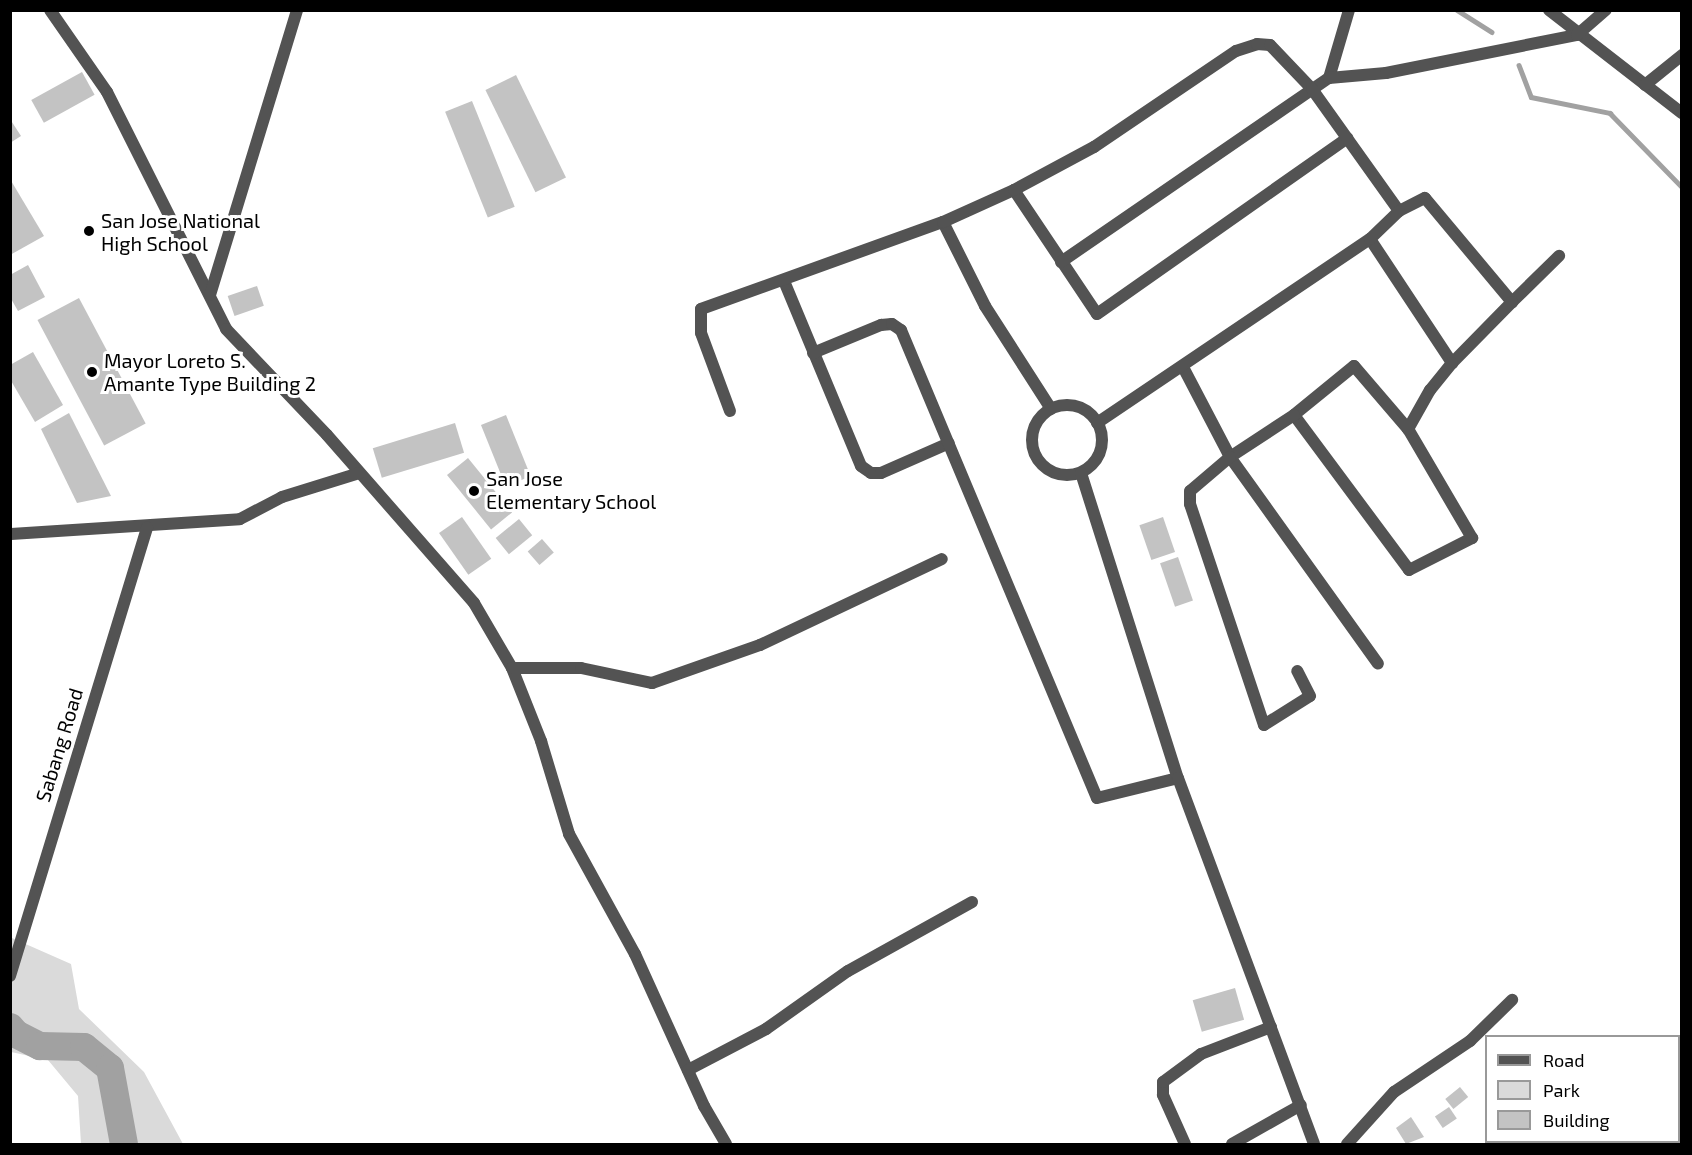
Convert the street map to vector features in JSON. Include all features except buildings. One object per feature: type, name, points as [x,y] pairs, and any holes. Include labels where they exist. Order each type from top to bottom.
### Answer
[{"type":"street","points":[[50,10],[107,92],[226,329],[359,473],[474,603],[512,668],[541,741],[569,834],[635,954],[688,1070],[726,1144]]},
{"type":"street","points":[[210,295],[297,10]]},
{"type":"street","points":[[1329,78],[1349,10]]},
{"type":"street","points":[[1549,10],[1577,35],[1682,113]]},
{"type":"street","points":[[1061,262],[1329,78],[1386,73],[1577,35],[1606,10]]},
{"type":"street","points":[[730,411],[701,333],[701,309],[943,222],[1014,190],[1094,147],[1236,51],[1257,44],[1270,45],[1312,89],[1399,211]]},
{"type":"street","points":[[1645,85],[1682,55]]},
{"type":"street","points":[[1014,190],[1098,314],[1347,138]]},
{"type":"street","points":[[1097,423],[1370,239],[1399,211],[1425,198],[1512,302]]},
{"type":"street","points":[[943,222],[985,306],[1051,409]]},
{"type":"street","points":[[1370,239],[1452,363]]},
{"type":"street","points":[[1408,429],[1430,390],[1452,363],[1558,256]]},
{"type":"street","points":[[784,281],[861,466],[871,473],[881,473],[949,443]]},
{"type":"street","points":[[813,353],[881,325],[892,324],[901,330],[1097,798],[1178,778]]},
{"type":"street","points":[[1294,415],[1409,570],[1472,538],[1408,429],[1354,366],[1294,415],[1230,457],[1190,491],[1190,504],[1264,725],[1310,696],[1297,671]]},
{"type":"street","points":[[1183,367],[1230,457],[1378,664]]},
{"type":"street","points":[[1061,405],[1082,409],[1097,423],[1101,446],[1098,457],[1081,473],[1057,475],[1046,469],[1035,455],[1032,438],[1034,426],[1051,409],[1061,405]]},
{"type":"street","points":[[10,534],[147,527],[240,519],[282,497],[359,473]]},
{"type":"street","points":[[1081,473],[1178,778],[1314,1144]]},
{"type":"street","name":"Sabang Road","points":[[10,976],[147,527]]},
{"type":"street","points":[[512,668],[581,668],[652,683],[760,645],[942,559]]},
{"type":"street","points":[[688,1070],[766,1029],[848,971],[972,902]]},
{"type":"street","points":[[1347,1144],[1394,1092],[1470,1041],[1512,1000]]},
{"type":"street","points":[[1185,1144],[1163,1095],[1163,1082],[1201,1054],[1271,1027]]},
{"type":"street","points":[[1232,1144],[1301,1105]]},
{"type":"green space","points":[[10,931],[12,938],[71,964],[79,1009],[144,1072],[183,1144],[81,1144],[78,1096],[48,1060],[11,1052]]},
{"type":"waterway","points":[[1457,10],[1492,32]]},
{"type":"waterway","points":[[1519,65],[1531,97],[1610,113],[1682,187]]},
{"type":"waterway","points":[[10,1027],[16,1034],[40,1046],[84,1047],[110,1068],[124,1144]]},
{"type":"place","name":"San Jose National High School","points":[[89,231]]},
{"type":"place","name":"Mayor Loreto S. Amante Type Building 2","points":[[92,372]]},
{"type":"place","name":"San Jose Elementary School","points":[[474,491]]}]
